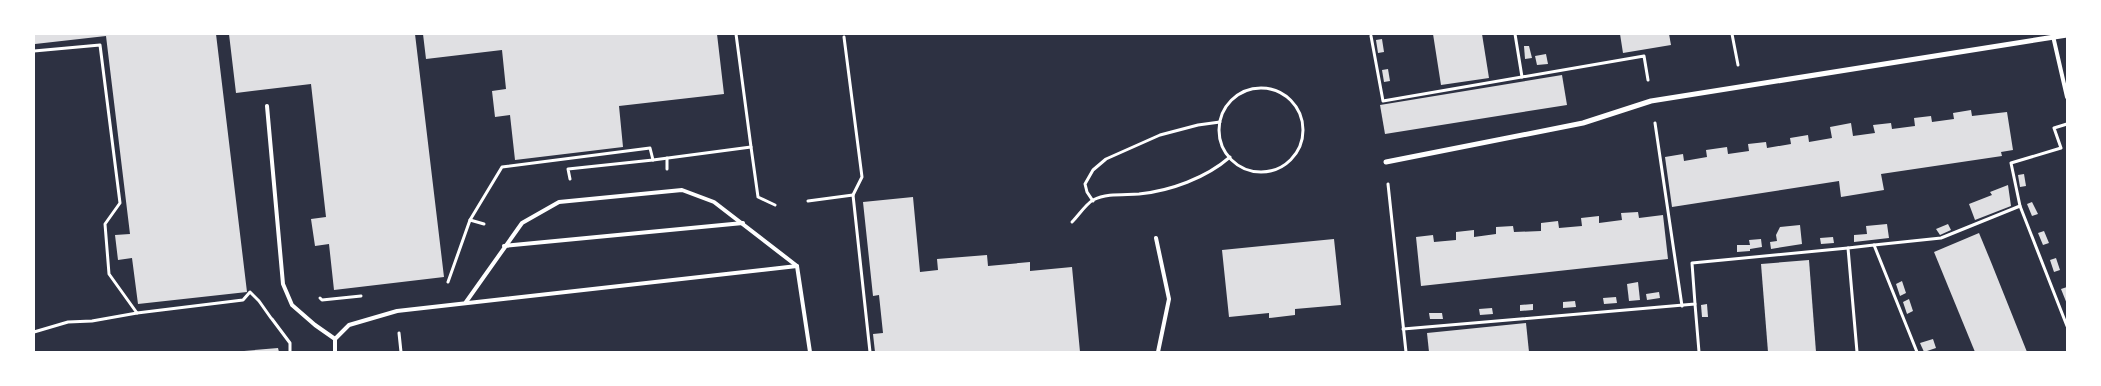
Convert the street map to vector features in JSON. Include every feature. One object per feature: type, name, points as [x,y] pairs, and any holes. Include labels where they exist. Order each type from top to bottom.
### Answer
[{"type":"street","points":[[1386,162],[1583,123],[1651,101],[2067,35]]},
{"type":"lane","points":[[2052,36],[2067,96]]},
{"type":"lane","points":[[267,106],[284,284],[292,305],[335,339]]},
{"type":"lane","points":[[466,302],[522,223],[559,202],[682,190],[714,202],[797,266],[810,352]]},
{"type":"lane","points":[[504,246],[742,223]]},
{"type":"lane","points":[[1156,238],[1169,299],[1158,352]]},
{"type":"lane","points":[[335,352],[335,339],[349,325],[397,311],[797,266]]},
{"type":"path","points":[[736,34],[758,197],[775,205]]},
{"type":"path","points":[[1515,34],[1522,77]]},
{"type":"path","points":[[1732,34],[1741,87]]},
{"type":"path","points":[[1371,36],[1383,101],[1644,56],[1682,306]]},
{"type":"path","points":[[844,37],[862,177],[853,195],[870,352]]},
{"type":"path","points":[[34,51],[100,45],[120,203],[105,224],[109,274],[137,313]]},
{"type":"path","points":[[1256,88],[1274,90],[1289,98],[1299,112],[1302,129],[1300,145],[1292,159],[1279,168],[1263,172],[1247,170],[1233,162],[1230,157],[1223,149],[1219,134],[1220,122],[1228,104],[1240,93],[1256,88]]},
{"type":"path","points":[[1093,201],[1087,192],[1085,184],[1093,170],[1106,159],[1160,135],[1198,125],[1220,122]]},
{"type":"path","points":[[2067,124],[2054,128],[2061,148],[2010,164],[2020,206],[2067,326]]},
{"type":"path","points":[[653,160],[751,147]]},
{"type":"path","points":[[1072,222],[1093,201],[1114,195],[1140,194],[1164,189],[1195,179],[1219,167],[1230,157]]},
{"type":"path","points":[[1386,162],[1406,352]]},
{"type":"path","points":[[808,201],[853,195]]},
{"type":"path","points":[[1700,352],[1692,262],[1942,238],[2020,206]]},
{"type":"path","points":[[470,220],[484,224]]},
{"type":"path","points":[[1874,245],[1917,352]]},
{"type":"path","points":[[1848,248],[1857,352]]},
{"type":"path","points":[[457,260],[463,262]]},
{"type":"path","points":[[34,332],[68,322],[92,321],[137,313],[243,300],[250,292],[259,301],[290,343],[290,352]]},
{"type":"path","points":[[1403,329],[1696,304]]},
{"type":"path","points":[[271,318],[278,313]]},
{"type":"path","points":[[398,326],[401,352]]},
{"type":"building","points":[[34,34],[216,34],[247,292],[138,304],[132,258],[118,260],[115,235],[130,234],[106,36],[35,44]]},
{"type":"building","points":[[229,34],[415,34],[444,277],[334,290],[329,244],[315,246],[311,219],[326,217],[311,84],[236,93]]},
{"type":"building","points":[[423,34],[717,34],[724,94],[619,106],[623,147],[515,160],[510,115],[495,117],[492,91],[506,89],[502,50],[426,59]]},
{"type":"building","points":[[1433,34],[1482,34],[1489,78],[1441,85]]},
{"type":"building","points":[[1620,34],[1669,34],[1671,45],[1623,53]]},
{"type":"building","points":[[1382,39],[1384,52],[1378,53],[1376,40]]},
{"type":"building","points":[[1524,46],[1529,46],[1532,58],[1525,59]]},
{"type":"building","points":[[1546,54],[1548,64],[1537,65],[1535,56]]},
{"type":"building","points":[[1388,69],[1390,81],[1384,82],[1382,70]]},
{"type":"building","points":[[1562,75],[1567,105],[1385,134],[1380,105]]},
{"type":"building","points":[[1971,110],[1972,116],[2007,112],[2013,150],[2001,152],[2002,156],[1881,174],[1884,190],[1841,197],[1839,181],[1672,207],[1665,157],[1683,154],[1684,161],[1707,157],[1706,150],[1727,147],[1728,154],[1749,151],[1748,144],[1766,142],[1767,148],[1791,144],[1790,138],[1808,135],[1809,142],[1832,138],[1830,127],[1851,123],[1853,136],[1875,133],[1873,125],[1891,123],[1892,129],[1915,126],[1914,118],[1931,116],[1932,122],[1954,119],[1953,113]]},
{"type":"building","points":[[2024,174],[2026,186],[2020,187],[2018,175]]},
{"type":"building","points":[[2008,185],[2011,206],[1975,220],[1969,204],[1992,195],[1990,192]]},
{"type":"building","points":[[913,197],[920,272],[938,270],[937,259],[987,255],[988,266],[1030,262],[1030,271],[1072,267],[1080,352],[875,352],[873,334],[883,333],[879,295],[873,296],[863,202]]},
{"type":"building","points":[[2032,202],[2038,214],[2032,216],[2027,204]]},
{"type":"building","points":[[1638,212],[1639,218],[1663,215],[1668,259],[1421,286],[1416,237],[1433,235],[1434,242],[1456,240],[1456,232],[1474,230],[1474,237],[1496,234],[1496,227],[1513,226],[1514,232],[1541,231],[1541,223],[1558,221],[1559,228],[1582,226],[1581,218],[1599,216],[1599,223],[1622,220],[1621,213]]},
{"type":"building","points":[[1887,224],[1889,238],[1854,242],[1854,235],[1867,234],[1866,226]]},
{"type":"building","points":[[1948,224],[1951,230],[1940,235],[1936,229]]},
{"type":"building","points":[[1800,225],[1802,244],[1771,249],[1770,242],[1777,241],[1776,235],[1780,227]]},
{"type":"building","points":[[2044,231],[2049,243],[2043,245],[2038,233]]},
{"type":"building","points":[[1979,233],[2027,352],[1975,352],[1934,252]]},
{"type":"building","points":[[1833,237],[1834,243],[1821,244],[1820,238]]},
{"type":"building","points":[[1334,239],[1341,305],[1295,309],[1295,315],[1269,318],[1269,313],[1229,317],[1222,250]]},
{"type":"building","points":[[1761,239],[1762,247],[1750,249],[1750,251],[1737,252],[1737,245],[1750,245],[1749,240]]},
{"type":"building","points":[[2056,258],[2060,270],[2054,272],[2050,260]]},
{"type":"building","points":[[1809,260],[1816,352],[1768,352],[1761,264]]},
{"type":"building","points":[[1902,281],[1906,293],[1900,296],[1896,284]]},
{"type":"building","points":[[1638,282],[1640,300],[1629,301],[1627,284]]},
{"type":"building","points":[[2067,287],[2067,304],[2061,289]]},
{"type":"building","points":[[1659,292],[1660,298],[1647,300],[1646,294]]},
{"type":"building","points":[[1616,297],[1617,303],[1604,304],[1603,298]]},
{"type":"building","points":[[1909,299],[1913,311],[1907,314],[1903,302]]},
{"type":"building","points":[[1575,301],[1576,307],[1563,308],[1563,302]]},
{"type":"building","points":[[1533,304],[1533,310],[1520,311],[1520,305]]},
{"type":"building","points":[[1707,304],[1708,317],[1702,317],[1701,305]]},
{"type":"building","points":[[1492,308],[1493,314],[1480,315],[1479,309]]},
{"type":"building","points":[[1429,313],[1442,313],[1443,319],[1430,319]]},
{"type":"building","points":[[1526,323],[1529,352],[1429,352],[1427,333]]},
{"type":"building","points":[[1933,339],[1936,348],[1924,352],[1920,343]]},
{"type":"building","points":[[278,348],[279,352],[244,352],[244,351]]}]
